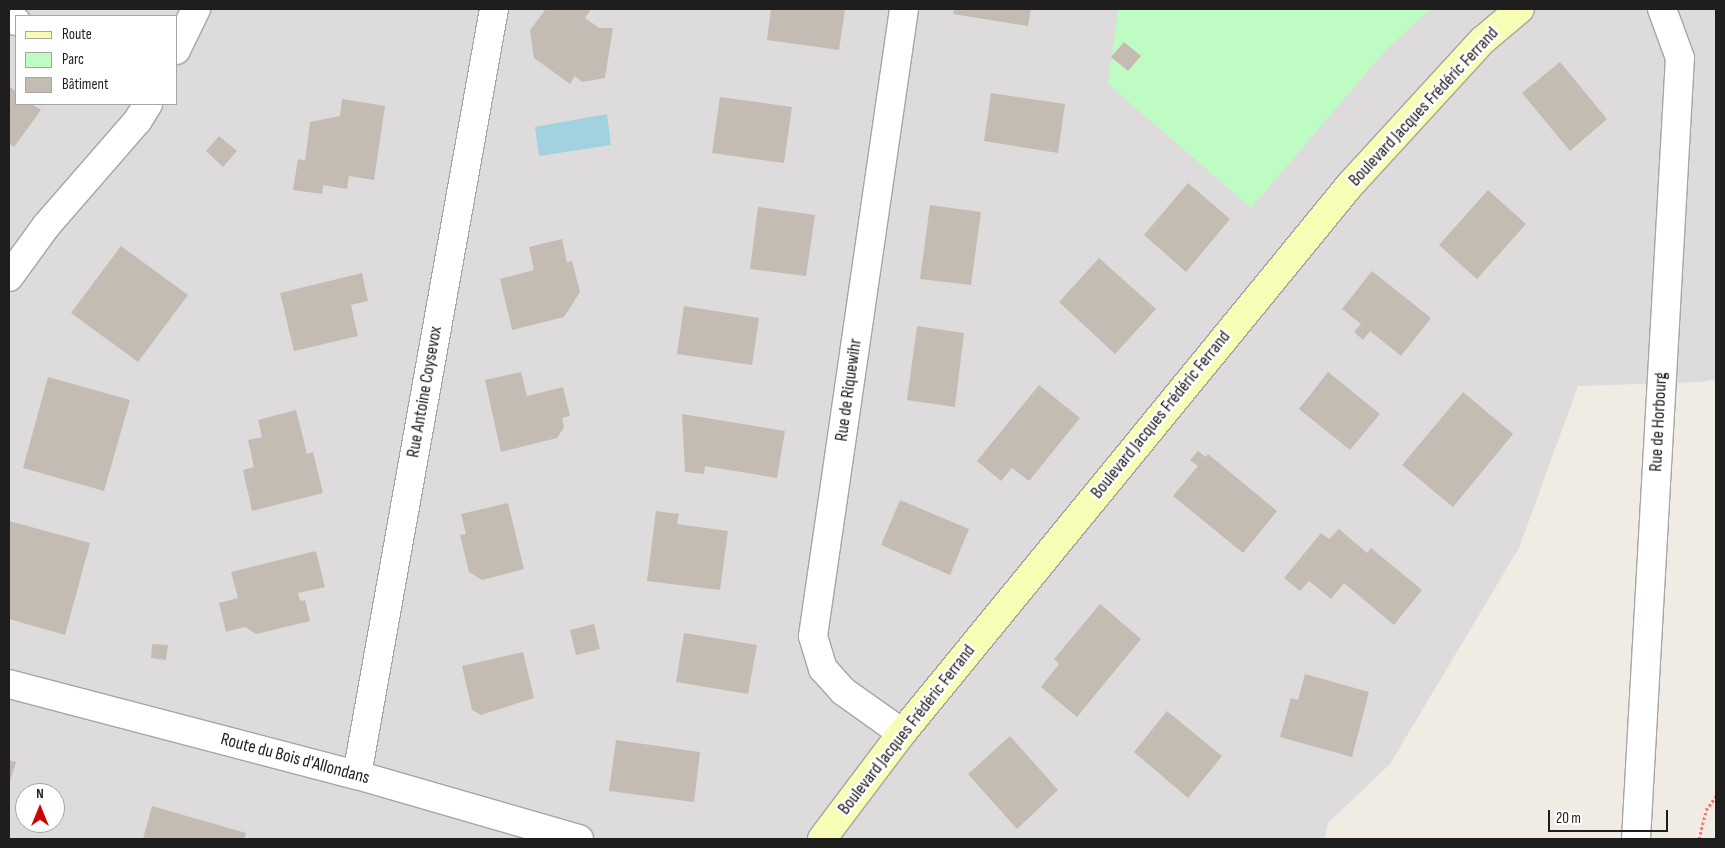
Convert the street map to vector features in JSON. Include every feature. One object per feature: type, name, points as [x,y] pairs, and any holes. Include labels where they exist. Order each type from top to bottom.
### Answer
[{"type":"street","points":[[178,46],[196,9]]},
{"type":"street","name":"Rue Antoine Coysevox","points":[[356,775],[494,9]]},
{"type":"street","name":"Rue de Riquewihr","points":[[902,733],[844,691],[823,669],[813,636],[904,9]]},
{"type":"street","name":"Boulevard Jacques Frédéric Ferrand","points":[[822,839],[902,733],[1349,186],[1483,40],[1520,9]]},
{"type":"street","name":"Rue de Horbourg","points":[[1636,839],[1680,58],[1662,9]]},
{"type":"street","points":[[9,277],[46,226],[138,120],[147,105]]},
{"type":"street","name":"Route du Bois d'Allondans","points":[[9,684],[356,775],[580,839]]},
{"type":"path","points":[[1699,839],[1706,810],[1716,796]]},
{"type":"shaded area","points":[[9,9],[1716,9],[1716,379],[1700,382],[1578,386],[1519,548],[1390,764],[1328,823],[1325,839],[9,839]]},
{"type":"green space","points":[[1118,9],[1430,9],[1385,51],[1251,208],[1108,84]]},
{"type":"water","points":[[607,114],[611,145],[539,156],[535,127]]},
{"type":"building","points":[[546,9],[591,9],[585,18],[599,28],[613,28],[605,78],[582,82],[575,76],[570,84],[534,58],[530,30]]},
{"type":"building","points":[[771,9],[845,9],[839,50],[767,40]]},
{"type":"building","points":[[954,9],[1031,9],[1028,26],[953,14]]},
{"type":"building","points":[[1124,42],[1141,56],[1128,71],[1111,57]]},
{"type":"building","points":[[1560,62],[1607,119],[1570,151],[1522,93]]},
{"type":"building","points":[[9,86],[15,91],[15,105],[34,105],[41,110],[14,147],[9,143]]},
{"type":"building","points":[[991,93],[1065,104],[1058,153],[984,141]]},
{"type":"building","points":[[720,97],[792,107],[784,163],[712,153]]},
{"type":"building","points":[[342,99],[385,106],[374,180],[349,176],[347,189],[323,185],[322,194],[293,190],[298,159],[305,161],[310,122],[340,116]]},
{"type":"building","points":[[219,136],[237,151],[223,167],[206,151]]},
{"type":"building","points":[[1188,183],[1230,219],[1186,272],[1144,235]]},
{"type":"building","points":[[1488,190],[1526,224],[1477,279],[1439,245]]},
{"type":"building","points":[[930,205],[981,212],[971,285],[920,279]]},
{"type":"building","points":[[758,207],[815,215],[806,276],[750,269]]},
{"type":"building","points":[[562,239],[567,262],[572,261],[580,292],[564,317],[512,330],[500,279],[534,270],[529,247]]},
{"type":"building","points":[[121,246],[188,295],[138,362],[71,313]]},
{"type":"building","points":[[1099,258],[1156,309],[1115,354],[1059,302]]},
{"type":"building","points":[[1372,271],[1431,318],[1401,356],[1370,331],[1363,340],[1354,332],[1361,324],[1342,309]]},
{"type":"building","points":[[362,273],[368,301],[351,305],[358,336],[294,351],[280,293]]},
{"type":"building","points":[[684,306],[759,318],[752,365],[677,354]]},
{"type":"building","points":[[917,326],[964,333],[955,407],[907,400]]},
{"type":"building","points":[[521,372],[527,396],[563,387],[570,416],[562,418],[564,427],[557,438],[501,452],[485,380]]},
{"type":"building","points":[[1328,372],[1380,414],[1350,450],[1299,409]]},
{"type":"building","points":[[48,377],[130,400],[104,491],[23,468]]},
{"type":"building","points":[[1039,385],[1080,418],[1029,481],[1012,468],[1001,481],[977,461]]},
{"type":"building","points":[[1463,392],[1513,434],[1453,507],[1402,465]]},
{"type":"building","points":[[296,410],[307,454],[313,452],[323,493],[252,511],[243,470],[254,467],[248,440],[262,437],[258,420]]},
{"type":"building","points":[[682,414],[785,431],[777,478],[705,466],[704,474],[685,472]]},
{"type":"building","points":[[1198,451],[1206,457],[1208,454],[1277,511],[1243,553],[1173,496],[1198,466],[1190,460]]},
{"type":"building","points":[[900,500],[969,529],[950,575],[881,545]]},
{"type":"building","points":[[508,503],[524,569],[482,580],[469,572],[460,535],[466,534],[461,514]]},
{"type":"building","points":[[656,511],[679,514],[677,524],[728,531],[720,590],[647,581]]},
{"type":"building","points":[[9,521],[90,543],[65,635],[9,619]]},
{"type":"building","points":[[1339,529],[1367,553],[1371,548],[1422,590],[1394,625],[1344,583],[1331,599],[1309,581],[1300,591],[1284,578],[1321,533],[1329,539]]},
{"type":"building","points":[[316,551],[325,587],[298,593],[300,601],[305,600],[310,621],[256,634],[245,627],[226,632],[219,603],[238,598],[231,572]]},
{"type":"building","points":[[1100,604],[1141,639],[1077,717],[1041,687],[1059,664],[1054,659]]},
{"type":"building","points":[[594,624],[600,649],[576,655],[570,630]]},
{"type":"building","points":[[684,633],[757,645],[748,694],[676,682]]},
{"type":"building","points":[[152,644],[168,645],[166,660],[151,658]]},
{"type":"building","points":[[523,652],[534,698],[481,715],[472,710],[462,666]]},
{"type":"building","points":[[1305,674],[1369,692],[1352,757],[1280,737],[1291,698],[1298,700]]},
{"type":"building","points":[[1167,711],[1222,756],[1188,798],[1134,752]]},
{"type":"building","points":[[1010,736],[1058,790],[1017,829],[968,774]]},
{"type":"building","points":[[616,740],[700,752],[694,802],[609,791]]},
{"type":"building","points":[[9,760],[16,762],[9,785]]},
{"type":"building","points":[[152,806],[246,833],[244,839],[143,839]]}]
